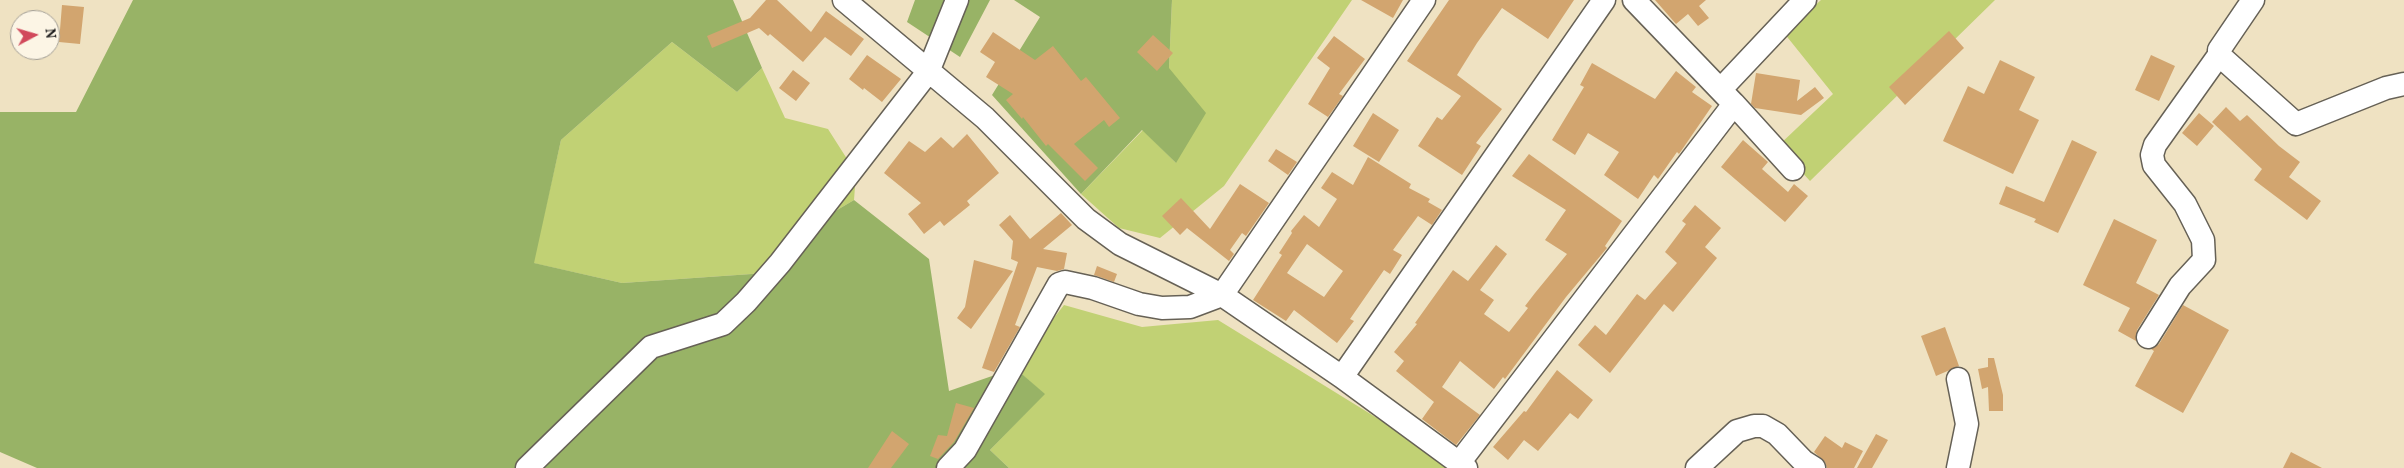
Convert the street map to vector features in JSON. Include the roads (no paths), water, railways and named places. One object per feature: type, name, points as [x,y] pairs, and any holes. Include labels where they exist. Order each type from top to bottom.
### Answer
[{"type":"street","points":[[844,0],[985,118],[1086,219],[1120,244],[1222,295],[1342,377],[1463,465],[1728,97],[1805,0]]},
{"type":"street","points":[[527,468],[651,347],[723,324],[746,302],[780,262],[928,72],[957,0]]},
{"type":"street","points":[[948,468],[965,450],[1059,284],[1066,282],[1092,288],[1139,304],[1162,308],[1190,307],[1222,295],[1424,0]]},
{"type":"street","points":[[1342,377],[1604,0]]},
{"type":"street","points":[[1634,0],[1728,97],[1793,169]]},
{"type":"street","points":[[2148,337],[2180,286],[2204,260],[2203,240],[2185,204],[2154,165],[2152,155],[2155,145],[2219,54],[2219,50],[2253,0]]},
{"type":"street","points":[[2219,54],[2296,124],[2386,88],[2404,84]]},
{"type":"street","points":[[1958,379],[1967,424],[1958,468]]},
{"type":"street","points":[[1697,468],[1738,431],[1754,426],[1763,426],[1777,434],[1803,461],[1814,468]]}]
